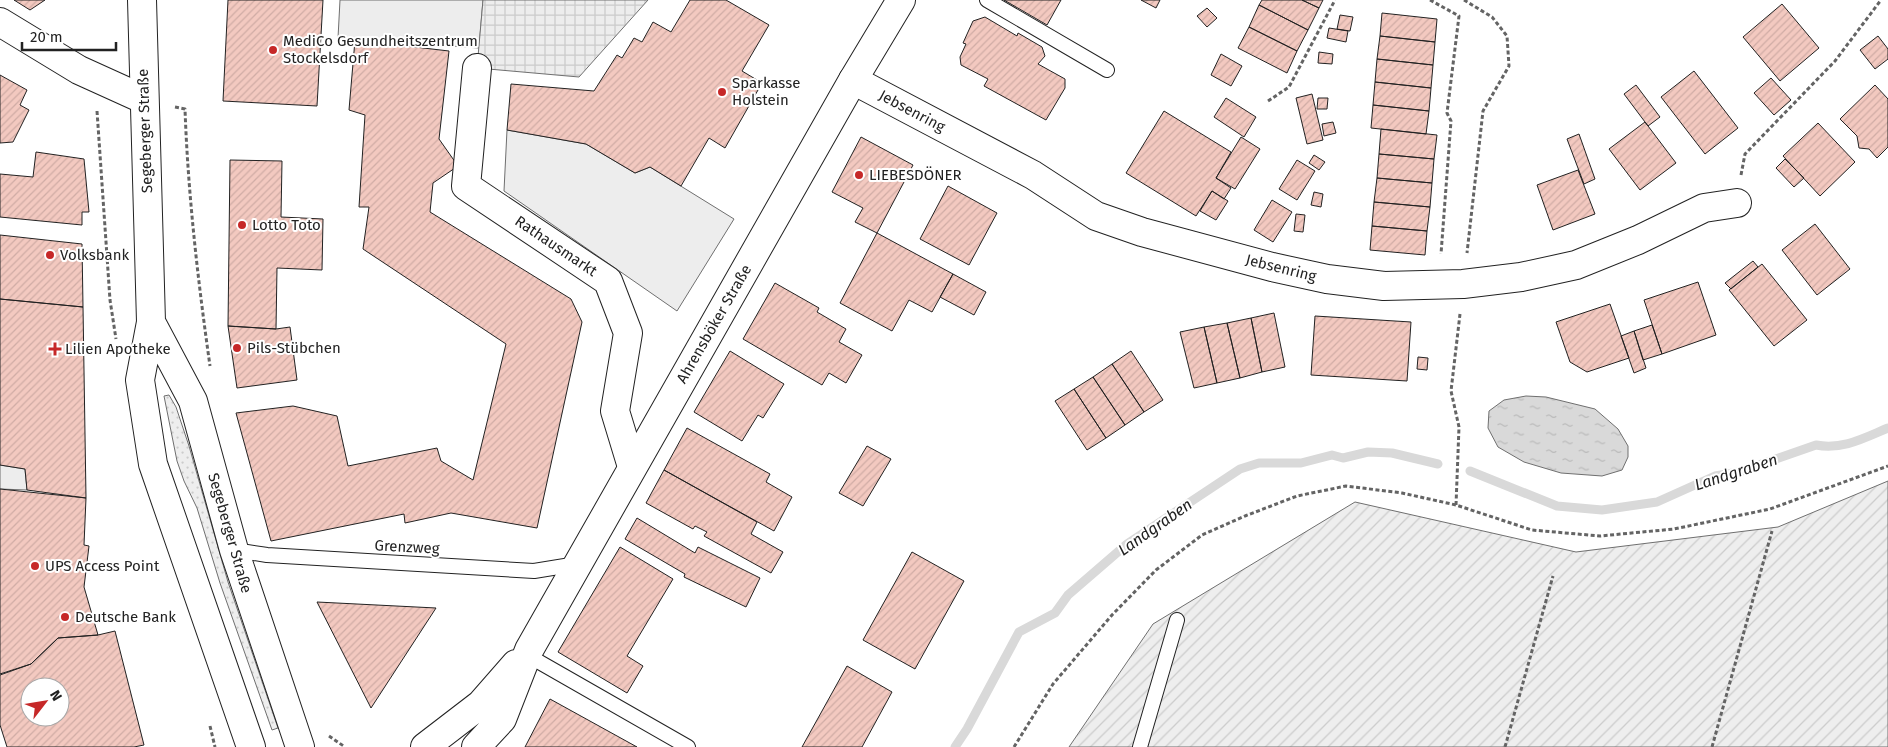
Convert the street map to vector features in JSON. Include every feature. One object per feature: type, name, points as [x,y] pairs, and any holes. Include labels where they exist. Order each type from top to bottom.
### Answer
[{"type":"main road","name":"Segeberger Straße","points":[[142,0],[143,99],[151,322],[140,380],[153,464],[251,747]]},
{"type":"main road","name":"Ahrensböker Straße","points":[[476,747],[502,719],[528,652],[853,80],[901,0]]},
{"type":"main road","points":[[0,22],[79,70],[143,99]]},
{"type":"main road","name":"Rathausmarkt","points":[[477,68],[466,186],[608,281],[628,333],[615,411],[632,467]]},
{"type":"main road","name":"Jebsenring","points":[[853,80],[1033,175],[1096,216],[1142,232],[1272,268],[1327,280],[1384,286],[1463,284],[1521,277],[1576,265],[1638,240],[1704,208],[1737,202]]},
{"type":"main road","name":"Segeberger Straße","points":[[151,322],[193,401],[234,550],[257,623],[297,733],[300,747]]},
{"type":"main road","name":"Ahrensböker Straße","points":[[424,747],[481,704],[528,652]]},
{"type":"lane","points":[[987,0],[1107,70]]},
{"type":"lane","name":"Grenzweg","points":[[234,550],[266,555],[534,571],[578,564]]},
{"type":"lane","points":[[1140,747],[1177,620]]},
{"type":"lane","points":[[528,652],[688,747]]},
{"type":"path","points":[[1268,101],[1289,87],[1335,0]]},
{"type":"path","points":[[1430,0],[1460,16],[1446,113],[1451,121],[1439,285]]},
{"type":"path","points":[[1464,0],[1492,17],[1507,36],[1509,66],[1483,112],[1473,202]]},
{"type":"path","points":[[1737,202],[1745,154],[1834,61],[1881,0]]},
{"type":"path","points":[[95,78],[110,300],[118,348]]},
{"type":"path","points":[[143,99],[185,109],[187,169],[197,276],[210,368]]},
{"type":"path","points":[[1456,344],[1451,391],[1459,427],[1456,505]]},
{"type":"path","points":[[1014,747],[1053,684],[1112,615],[1156,570],[1202,535],[1297,496],[1346,486],[1402,493],[1456,505],[1532,530],[1600,536],[1665,530],[1770,509],[1888,466]]},
{"type":"path","points":[[1712,747],[1772,531]]},
{"type":"path","points":[[1505,747],[1553,576]]},
{"type":"shaded area","points":[[340,0],[483,0],[479,48],[338,38]]},
{"type":"shaded area","points":[[483,0],[648,0],[579,77],[477,68]]},
{"type":"shaded area","points":[[507,130],[586,144],[635,173],[650,167],[734,219],[677,311],[504,191]]},
{"type":"shaded area","points":[[169,395],[176,407],[189,446],[228,582],[278,728],[272,730],[220,583],[197,508],[177,461],[164,396]]},
{"type":"shaded area","points":[[0,465],[25,469],[27,490],[0,489]]},
{"type":"shaded area","points":[[1888,481],[1888,747],[1069,747],[1153,624],[1355,502],[1576,552],[1778,527]]},
{"type":"water","points":[[1526,396],[1546,397],[1595,409],[1618,429],[1628,446],[1628,457],[1622,470],[1602,476],[1561,473],[1524,462],[1498,447],[1488,428],[1489,411],[1504,400]]},
{"type":"building","points":[[14,0],[45,0],[30,10]]},
{"type":"building","name":"MediCo Gesundheitszentrum Stockelsdorf","points":[[228,0],[323,0],[317,106],[223,101]]},
{"type":"building","points":[[690,0],[726,0],[769,25],[742,71],[762,83],[725,148],[709,138],[681,186],[650,167],[635,173],[586,144],[507,130],[511,84],[594,91],[617,55],[622,58],[634,38],[642,42],[653,22],[671,32]]},
{"type":"building","points":[[1004,0],[1061,0],[1047,25]]},
{"type":"building","points":[[1141,0],[1160,0],[1156,8]]},
{"type":"building","points":[[1262,0],[1302,0],[1319,8],[1308,30],[1259,5]]},
{"type":"building","points":[[1302,0],[1323,0],[1319,8]]},
{"type":"building","points":[[1782,4],[1819,48],[1780,81],[1743,37]]},
{"type":"building","points":[[1259,5],[1308,30],[1297,51],[1249,27]]},
{"type":"building","points":[[1207,8],[1217,18],[1207,27],[1197,16]]},
{"type":"building","points":[[1382,13],[1437,19],[1435,42],[1380,36]]},
{"type":"building","points":[[1340,15],[1353,17],[1350,31],[1337,29]]},
{"type":"building","points":[[985,17],[1017,36],[1018,33],[1042,47],[1045,56],[1038,64],[1065,79],[1065,88],[1046,120],[984,86],[988,79],[961,65],[960,57],[966,44],[963,43],[973,21]]},
{"type":"building","points":[[1249,27],[1297,51],[1287,73],[1238,48]]},
{"type":"building","points":[[1329,28],[1348,31],[1346,42],[1327,38]]},
{"type":"building","points":[[1380,36],[1435,42],[1433,65],[1377,59]]},
{"type":"building","points":[[1878,36],[1888,49],[1888,59],[1875,69],[1860,50]]},
{"type":"building","points":[[355,40],[449,51],[439,139],[458,166],[433,183],[430,212],[571,299],[582,322],[537,528],[451,513],[405,523],[404,514],[271,541],[236,413],[293,406],[337,416],[348,466],[437,448],[441,461],[473,480],[506,344],[363,249],[369,207],[359,207],[365,115],[349,110]]},
{"type":"building","points":[[1319,52],[1333,54],[1332,64],[1318,63]]},
{"type":"building","points":[[1221,54],[1242,66],[1231,86],[1211,75]]},
{"type":"building","points":[[1377,59],[1433,65],[1431,88],[1375,82]]},
{"type":"building","points":[[1694,71],[1738,128],[1705,154],[1661,97]]},
{"type":"building","points":[[0,75],[27,90],[20,105],[29,110],[13,142],[0,143]]},
{"type":"building","points":[[1771,78],[1791,100],[1774,115],[1754,93]]},
{"type":"building","points":[[1375,82],[1431,88],[1429,111],[1373,105]]},
{"type":"building","points":[[1636,85],[1660,117],[1648,126],[1624,94]]},
{"type":"building","points":[[1875,85],[1888,99],[1888,147],[1877,158],[1869,149],[1859,148],[1857,136],[1840,119]]},
{"type":"building","points":[[1312,94],[1323,140],[1307,144],[1296,98]]},
{"type":"building","points":[[1226,98],[1256,117],[1244,137],[1214,117]]},
{"type":"building","points":[[1318,98],[1328,98],[1327,109],[1317,109]]},
{"type":"building","points":[[1373,105],[1429,111],[1426,134],[1371,128]]},
{"type":"building","points":[[1164,111],[1231,152],[1216,178],[1231,188],[1224,199],[1212,191],[1196,216],[1126,173]]},
{"type":"building","points":[[1333,122],[1336,133],[1324,136],[1322,124]]},
{"type":"building","points":[[1645,122],[1676,163],[1640,190],[1609,149]]},
{"type":"building","points":[[1818,123],[1855,162],[1820,196],[1783,156]]},
{"type":"building","points":[[1381,129],[1437,135],[1434,159],[1379,154]]},
{"type":"building","points":[[1579,134],[1595,179],[1584,184],[1567,139]]},
{"type":"building","points":[[861,137],[913,165],[877,233],[855,222],[863,208],[832,192]]},
{"type":"building","points":[[1241,137],[1260,149],[1235,189],[1216,178]]},
{"type":"building","points":[[36,152],[84,159],[89,212],[82,212],[82,225],[0,217],[0,174],[33,177]]},
{"type":"building","points":[[1379,154],[1434,159],[1432,183],[1377,178]]},
{"type":"building","points":[[1314,155],[1325,162],[1319,170],[1309,163]]},
{"type":"building","points":[[1785,159],[1804,178],[1794,187],[1776,168]]},
{"type":"building","points":[[230,160],[282,161],[281,217],[323,219],[322,270],[277,268],[276,329],[228,326]]},
{"type":"building","points":[[1297,160],[1315,171],[1297,200],[1279,189]]},
{"type":"building","points":[[1578,170],[1595,214],[1553,230],[1537,185]]},
{"type":"building","points":[[1377,178],[1432,183],[1430,207],[1374,202]]},
{"type":"building","points":[[948,186],[997,213],[969,265],[920,239]]},
{"type":"building","points":[[1212,191],[1228,201],[1216,220],[1200,211]]},
{"type":"building","points":[[1314,192],[1323,194],[1321,207],[1311,205]]},
{"type":"building","points":[[1272,200],[1292,212],[1273,242],[1254,230]]},
{"type":"building","points":[[1374,202],[1430,207],[1427,231],[1372,226]]},
{"type":"building","points":[[1296,214],[1305,215],[1303,232],[1294,231]]},
{"type":"building","points":[[1815,224],[1850,269],[1817,295],[1782,250]]},
{"type":"building","points":[[1372,226],[1427,231],[1425,255],[1370,250]]},
{"type":"building","points":[[877,233],[953,274],[932,312],[909,300],[892,331],[840,303]]},
{"type":"building","points":[[0,235],[82,244],[83,307],[0,299]]},
{"type":"building","points":[[1753,261],[1758,267],[1731,289],[1725,283]]},
{"type":"building","points":[[1762,264],[1807,320],[1774,346],[1729,290]]},
{"type":"building","points":[[953,274],[986,292],[974,315],[940,297]]},
{"type":"building","points":[[1698,282],[1716,335],[1662,354],[1644,300]]},
{"type":"building","points":[[775,283],[819,308],[817,312],[846,329],[839,342],[862,355],[846,383],[829,373],[822,385],[743,339]]},
{"type":"building","points":[[0,299],[83,307],[86,498],[27,490],[25,469],[0,465]]},
{"type":"building","points":[[1610,304],[1629,358],[1587,372],[1570,362],[1556,322]]},
{"type":"building","points":[[1274,313],[1285,367],[1262,372],[1251,318]]},
{"type":"building","points":[[1315,316],[1411,322],[1407,381],[1311,375]]},
{"type":"building","points":[[1251,318],[1262,372],[1240,378],[1227,323]]},
{"type":"building","points":[[1227,323],[1240,378],[1217,383],[1204,327]]},
{"type":"building","points":[[1652,325],[1662,354],[1643,360],[1634,331]]},
{"type":"building","points":[[228,326],[276,329],[290,327],[297,380],[237,388]]},
{"type":"building","points":[[1204,327],[1217,383],[1194,388],[1180,332]]},
{"type":"building","points":[[1634,331],[1646,368],[1634,373],[1621,336]]},
{"type":"building","points":[[730,351],[784,384],[763,418],[758,415],[742,441],[694,412]]},
{"type":"building","points":[[1131,351],[1163,400],[1144,412],[1112,364]]},
{"type":"building","points":[[1418,357],[1428,358],[1427,370],[1417,369]]},
{"type":"building","points":[[1112,364],[1144,412],[1125,425],[1093,377]]},
{"type":"building","points":[[1093,377],[1125,425],[1106,438],[1074,389]]},
{"type":"building","points":[[1074,389],[1106,438],[1087,450],[1055,401]]},
{"type":"building","points":[[687,428],[770,474],[766,482],[792,497],[774,531],[664,470]]},
{"type":"building","points":[[867,446],[891,459],[863,506],[839,493]]},
{"type":"building","points":[[664,470],[757,522],[751,534],[783,552],[771,573],[704,536],[707,532],[695,526],[693,529],[646,503]]},
{"type":"building","points":[[0,489],[86,498],[84,545],[89,546],[84,587],[98,635],[58,638],[31,664],[0,674]]},
{"type":"building","points":[[637,518],[695,553],[698,547],[760,578],[746,607],[684,577],[685,574],[625,539]]},
{"type":"building","points":[[620,547],[673,579],[627,656],[643,666],[627,693],[558,652]]},
{"type":"building","points":[[912,552],[964,581],[915,669],[863,640]]},
{"type":"building","points":[[317,602],[436,608],[371,708]]},
{"type":"building","points":[[115,631],[144,745],[134,747],[7,747],[0,725],[0,675],[31,664],[58,638],[98,635]]},
{"type":"building","points":[[847,666],[892,692],[862,747],[802,747]]},
{"type":"building","points":[[550,699],[637,747],[525,747]]},
{"type":"waterway","name":"Landgraben","points":[[1470,471],[1557,506],[1602,510],[1657,502],[1715,476],[1739,472],[1816,445],[1835,446],[1853,442],[1888,428]]},
{"type":"waterway","name":"Landgraben","points":[[955,747],[967,729],[1019,632],[1055,613],[1068,595],[1127,544],[1240,469],[1259,463],[1301,463],[1332,455],[1343,458],[1368,452],[1392,453],[1438,464]]},
{"type":"place","name":"MediCo Gesundheitszentrum Stockelsdorf","points":[[273,50]]},
{"type":"place","name":"Sparkasse Holstein","points":[[722,92]]},
{"type":"place","name":"LIEBESDÖNER","points":[[859,175]]},
{"type":"place","name":"Lotto Toto","points":[[242,225]]},
{"type":"place","name":"Volksbank","points":[[50,255]]},
{"type":"place","name":"Pils-Stübchen","points":[[237,348]]},
{"type":"place","name":"Lilien Apotheke","points":[[55,349]]},
{"type":"place","name":"UPS Access Point","points":[[35,566]]},
{"type":"place","name":"Deutsche Bank","points":[[65,617]]}]
